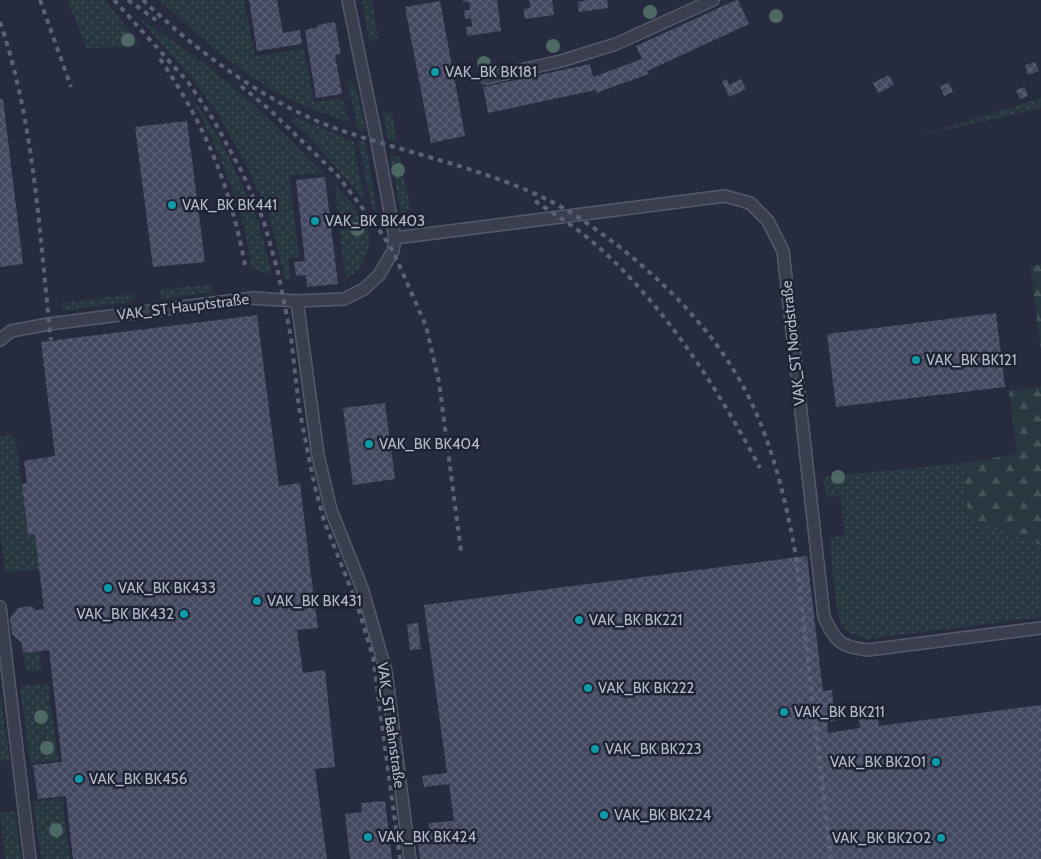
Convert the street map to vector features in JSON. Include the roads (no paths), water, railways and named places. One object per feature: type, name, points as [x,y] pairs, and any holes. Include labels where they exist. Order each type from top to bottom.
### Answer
[{"type":"lane","name":"VAK_ST Hauptstraße","points":[[0,340],[11,331],[49,324],[252,298],[297,302],[344,299],[364,289],[379,275],[393,251],[395,238],[348,0]]},
{"type":"lane","points":[[486,78],[561,61],[616,44],[713,0]]},
{"type":"lane","name":"VAK_ST Nordstraße","points":[[395,238],[725,196],[750,203],[768,221],[783,251],[824,617],[834,636],[850,648],[868,650],[1041,628]]},
{"type":"lane","name":"VAK_ST Bahnstraße","points":[[297,302],[320,464],[331,510],[362,588],[386,672],[410,859]]},
{"type":"lane","points":[[0,607],[30,859]]},
{"type":"railway","points":[[40,0],[71,87]]},
{"type":"railway","points":[[114,0],[188,82],[213,119],[242,172],[263,219],[278,272],[291,337],[299,408],[314,483],[324,521],[357,604],[373,657],[400,859]]},
{"type":"railway","points":[[128,0],[156,20]]},
{"type":"railway","points":[[143,0],[187,39],[235,75],[261,92],[313,119],[367,139],[505,181],[564,208],[638,262],[677,299],[712,339],[728,361],[754,408],[774,462],[789,519],[796,557],[831,859]]},
{"type":"railway","points":[[0,22],[12,61],[28,139],[39,220],[51,340]]},
{"type":"railway","points":[[160,59],[191,108],[214,158],[232,209],[245,265]]},
{"type":"railway","points":[[241,86],[270,110],[338,176],[393,251],[426,326],[439,382],[461,551]]},
{"type":"railway","points":[[535,201],[588,238],[639,288],[662,315],[725,405],[760,468]]},
{"type":"place","name":"VAK_BK BK181","points":[[435,72]]},
{"type":"place","name":"VAK_BK BK441","points":[[172,205]]},
{"type":"place","name":"VAK_BK BK403","points":[[315,221]]},
{"type":"place","name":"VAK_BK BK121","points":[[916,360]]},
{"type":"place","name":"VAK_BK BK404","points":[[369,444]]},
{"type":"place","name":"VAK_BK BK433","points":[[108,588]]},
{"type":"place","name":"VAK_BK BK431","points":[[257,601]]},
{"type":"place","name":"VAK_BK BK432","points":[[184,614]]},
{"type":"place","name":"VAK_BK BK221","points":[[579,620]]},
{"type":"place","name":"VAK_BK BK222","points":[[588,688]]},
{"type":"place","name":"VAK_BK BK211","points":[[784,712]]},
{"type":"place","name":"VAK_BK BK223","points":[[595,749]]},
{"type":"place","name":"VAK_BK BK201","points":[[936,762]]},
{"type":"place","name":"VAK_BK BK456","points":[[79,779]]},
{"type":"place","name":"VAK_BK BK224","points":[[604,815]]},
{"type":"place","name":"VAK_BK BK424","points":[[368,837]]},
{"type":"place","name":"VAK_BK BK202","points":[[941,838]]}]
